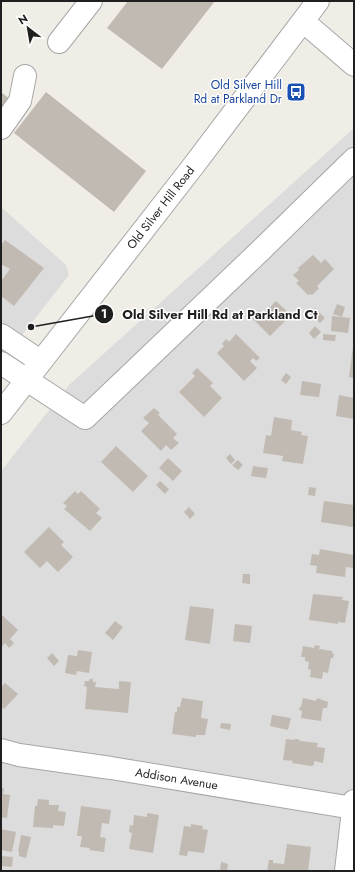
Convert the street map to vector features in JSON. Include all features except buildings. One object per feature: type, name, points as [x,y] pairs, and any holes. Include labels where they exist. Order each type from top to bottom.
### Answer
[{"type":"street","points":[[60,42],[91,1]]},
{"type":"street","name":"Old Silver Hill Road","points":[[1,413],[194,165],[304,22],[318,1]]},
{"type":"street","points":[[304,22],[354,65]]},
{"type":"street","points":[[1,128],[20,101],[25,76]]},
{"type":"street","points":[[1,363],[85,418],[354,159]]},
{"type":"street","points":[[1,335],[40,361]]},
{"type":"street","name":"Addison Avenue","points":[[1,750],[19,755],[354,804]]},
{"type":"street","points":[[346,871],[354,804]]},
{"type":"shaded area","points":[[354,128],[354,871],[1,871],[1,471],[69,385]]},
{"type":"shaded area","points":[[1,207],[66,265],[69,275],[1,362]]},
{"type":"place","name":"Old Silver Hill Rd at Parkland Dr","points":[[296,92]]},
{"type":"place","name":"Old Silver Hill Rd at Parkland Ct","points":[[31,327]]}]
